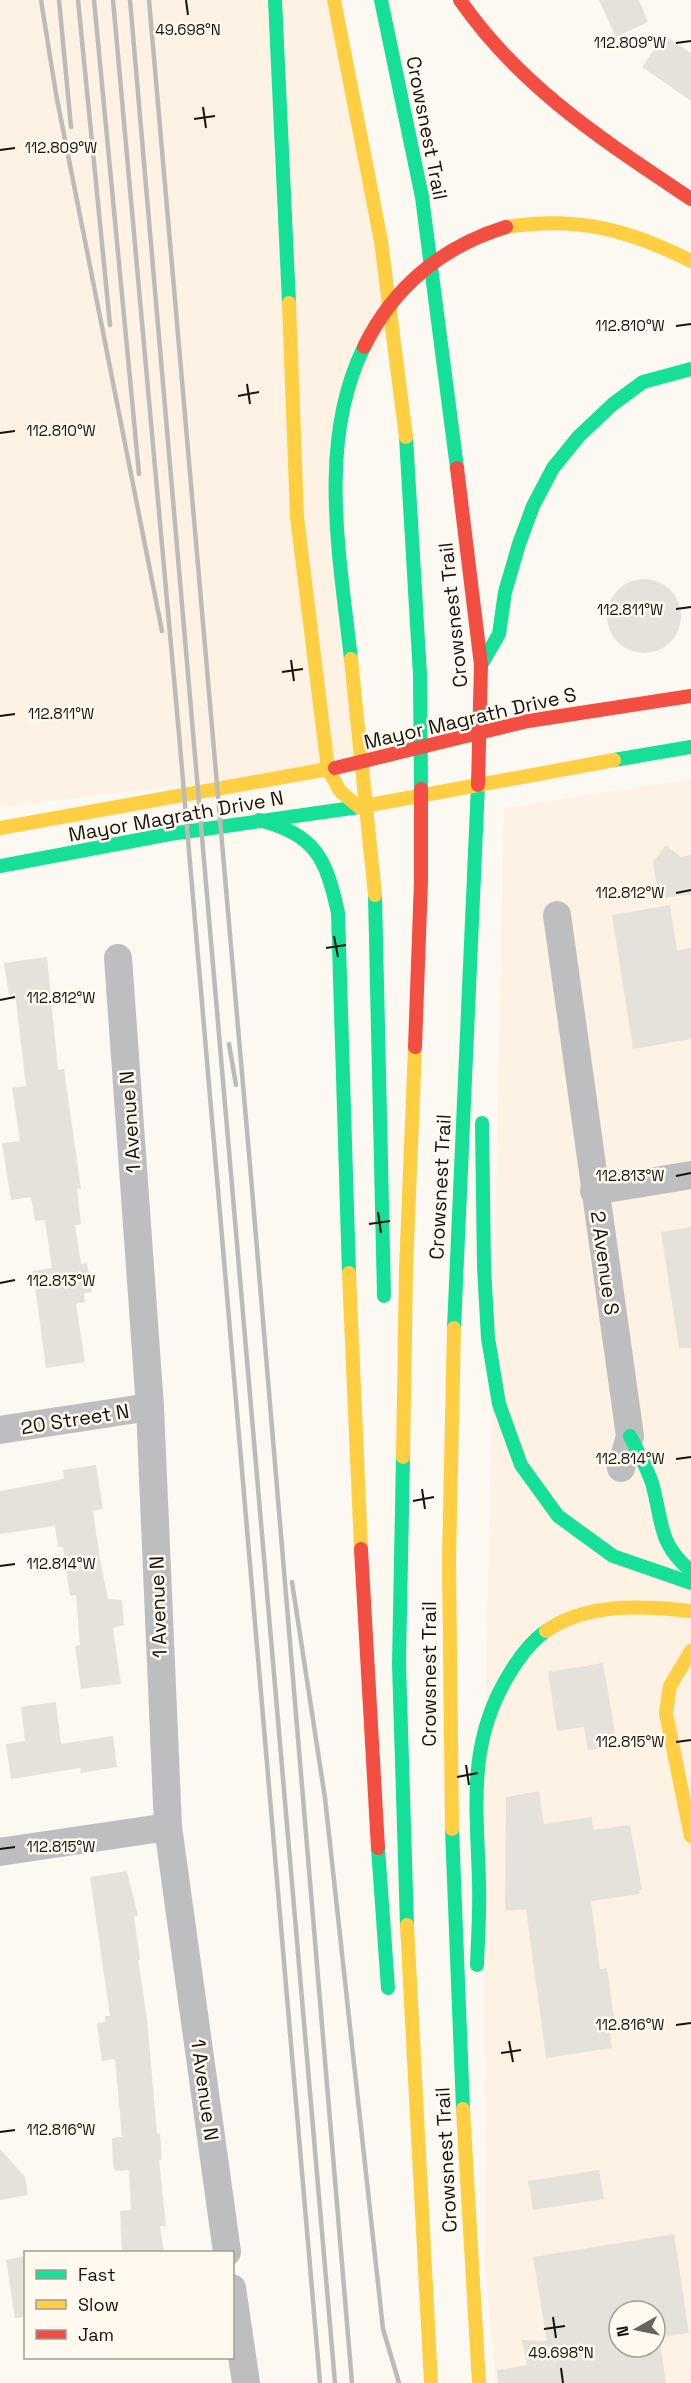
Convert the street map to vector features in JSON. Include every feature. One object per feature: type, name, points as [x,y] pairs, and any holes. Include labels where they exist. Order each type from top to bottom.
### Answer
[{"type":"main road","points":[[275,0],[286,164],[295,483],[305,601],[328,770],[340,790],[359,807],[523,775],[691,747]]},
{"type":"main road","name":"Crowsnest Trail","points":[[334,0],[381,241],[405,415],[420,675],[421,881],[406,1270],[399,1664],[402,1830],[423,2277],[431,2383]]},
{"type":"main road","name":"Crowsnest Trail","points":[[381,0],[422,197],[445,364],[481,665],[474,911],[456,1252],[449,1559],[449,1750],[458,2029],[471,2282],[479,2383]]},
{"type":"main road","points":[[460,0],[504,56],[542,92],[691,199]]},
{"type":"main road","points":[[384,1315],[375,888],[338,543],[339,434],[350,382],[367,340],[387,308],[420,273],[460,243],[508,225],[554,221],[601,226],[652,240],[691,261]]},
{"type":"main road","points":[[481,665],[499,634],[505,592],[519,544],[533,506],[553,468],[579,436],[613,404],[643,382],[691,369]]},
{"type":"main road","name":"Mayor Magrath Drive S","points":[[328,770],[528,721],[691,696]]},
{"type":"main road","name":"Mayor Magrath Drive N","points":[[0,828],[328,770]]},
{"type":"main road","name":"Mayor Magrath Drive N","points":[[0,866],[259,820],[359,807]]},
{"type":"main road","points":[[259,820],[295,830],[311,844],[329,870],[338,913],[355,1432],[375,1808],[388,1997]]},
{"type":"main road","points":[[474,911],[480,1075]]},
{"type":"main road","points":[[481,1110],[484,1326],[491,1373],[508,1438],[537,1491],[584,1540],[612,1557],[638,1568],[691,1583]]},
{"type":"main road","points":[[630,1436],[652,1483],[661,1537],[678,1562],[691,1571]]},
{"type":"main road","points":[[389,1454],[399,1664]]},
{"type":"main road","points":[[477,1977],[478,1759],[503,1683],[535,1641],[556,1624],[581,1616],[628,1607],[659,1607],[691,1611]]},
{"type":"main road","points":[[691,1651],[670,1686],[666,1713],[691,1836]]},
{"type":"main road","points":[[471,2282],[476,2059]]},
{"type":"main road","points":[[403,2126],[423,2277]]},
{"type":"street","name":"2 Avenue S","points":[[557,915],[630,1436],[621,1468]]},
{"type":"street","name":"1 Avenue N","points":[[118,958],[150,1407],[168,1827],[227,2251]]},
{"type":"street","points":[[594,1191],[691,1175]]},
{"type":"street","name":"20 Street N","points":[[0,1430],[150,1407]]},
{"type":"street","points":[[651,1705],[691,1836]]},
{"type":"street","points":[[0,1852],[168,1827]]},
{"type":"street","points":[[234,2302],[246,2383]]},
{"type":"shaded area","points":[[0,0],[328,0],[392,317],[339,434],[362,763],[0,807]]},
{"type":"shaded area","points":[[691,779],[691,2383],[496,2383],[485,2265],[484,1782],[504,808]]},
{"type":"building","points":[[599,0],[639,0],[648,22],[616,37]]},
{"type":"building","points":[[664,35],[691,53],[691,101],[642,67]]},
{"type":"building","points":[[644,579],[665,585],[675,595],[681,616],[675,637],[665,647],[644,653],[623,647],[613,637],[607,616],[613,595],[623,585]]},
{"type":"building","points":[[666,845],[681,857],[691,855],[691,894],[659,899],[653,862]]},
{"type":"building","points":[[670,905],[677,950],[691,948],[691,1039],[633,1049],[612,915]]},
{"type":"building","points":[[47,957],[58,1070],[64,1069],[81,1189],[77,1189],[81,1224],[75,1225],[81,1264],[87,1263],[92,1292],[84,1293],[85,1302],[76,1304],[85,1362],[46,1368],[33,1271],[52,1268],[45,1220],[35,1221],[31,1197],[11,1200],[2,1143],[20,1141],[12,1088],[26,1086],[15,993],[9,994],[4,963]]},
{"type":"building","points":[[691,1227],[691,1348],[679,1348],[661,1232]]},
{"type":"building","points":[[96,1465],[103,1509],[93,1511],[100,1559],[108,1599],[122,1600],[124,1625],[113,1628],[121,1684],[81,1689],[75,1646],[80,1645],[76,1595],[70,1596],[63,1547],[58,1547],[55,1526],[0,1534],[0,1491],[64,1479],[63,1470]]},
{"type":"building","points":[[603,1663],[617,1745],[588,1750],[584,1727],[557,1731],[548,1672]]},
{"type":"building","points":[[56,1702],[61,1744],[113,1736],[117,1767],[81,1773],[80,1768],[11,1779],[6,1744],[25,1741],[21,1707]]},
{"type":"building","points":[[539,1791],[544,1824],[592,1817],[593,1830],[630,1825],[642,1890],[639,1890],[640,1894],[591,1901],[600,1969],[607,1968],[614,2018],[608,2019],[612,2048],[546,2058],[526,1909],[505,1911],[506,1797]]},
{"type":"building","points":[[127,1871],[138,1916],[134,1916],[140,1960],[138,1960],[147,2018],[157,2134],[160,2133],[162,2160],[159,2160],[166,2226],[160,2226],[164,2251],[122,2251],[120,2211],[131,2210],[129,2170],[115,2171],[113,2164],[112,2138],[122,2137],[115,2059],[102,2061],[97,2023],[105,2022],[105,2016],[110,2016],[90,1877]]},
{"type":"building","points":[[0,2149],[25,2177],[28,2195],[0,2200]]},
{"type":"building","points":[[599,2170],[604,2199],[533,2210],[528,2181]]},
{"type":"building","points":[[674,2234],[689,2333],[667,2336],[667,2299],[607,2299],[607,2359],[662,2359],[666,2383],[498,2383],[497,2370],[527,2365],[522,2340],[547,2341],[533,2257]]},
{"type":"building","points":[[24,2256],[24,2317],[15,2318],[6,2260]]},
{"type":"railway","points":[[41,0],[56,94],[162,631]]},
{"type":"railway","points":[[59,0],[71,127]]},
{"type":"railway","points":[[78,0],[110,325]]},
{"type":"railway","points":[[94,0],[139,474]]},
{"type":"railway","points":[[113,0],[179,734],[320,2383]]},
{"type":"railway","points":[[130,0],[335,2383]]},
{"type":"railway","points":[[149,0],[352,2383]]},
{"type":"railway","points":[[229,1044],[236,1085]]},
{"type":"railway","points":[[292,1582],[325,1798],[383,2329],[399,2383]]},
{"type":"traffic: fast","points":[[275,0],[289,303]]},
{"type":"traffic: fast","points":[[381,0],[422,197],[457,468]]},
{"type":"traffic: fast","points":[[351,659],[338,541],[336,461],[349,384],[364,347]]},
{"type":"traffic: fast","points":[[481,665],[499,634],[505,592],[519,544],[533,506],[553,468],[579,436],[613,404],[643,382],[691,369]]},
{"type":"traffic: fast","points":[[406,437],[420,675],[421,789]]},
{"type":"traffic: fast","points":[[614,760],[691,747]]},
{"type":"traffic: fast","points":[[454,1328],[478,785]]},
{"type":"traffic: fast","points":[[0,866],[170,834],[359,807]]},
{"type":"traffic: fast","points":[[259,820],[294,833],[315,852],[329,877],[338,913],[349,1273]]},
{"type":"traffic: fast","points":[[375,895],[384,1296]]},
{"type":"traffic: fast","points":[[482,1123],[484,1267],[488,1338],[499,1404],[521,1465],[558,1516],[613,1556],[691,1583]]},
{"type":"traffic: fast","points":[[630,1436],[650,1477],[667,1541],[672,1551],[691,1571]]},
{"type":"traffic: fast","points":[[403,1457],[399,1664],[407,1925]]},
{"type":"traffic: fast","points":[[477,1965],[479,1892],[476,1802],[480,1751],[495,1701],[508,1676],[525,1651],[546,1631]]},
{"type":"traffic: fast","points":[[452,1829],[463,2109]]},
{"type":"traffic: fast","points":[[378,1848],[388,1988]]},
{"type":"traffic: slow","points":[[334,0],[381,241],[406,437]]},
{"type":"traffic: slow","points":[[506,227],[556,223],[601,228],[645,241],[691,261]]},
{"type":"traffic: slow","points":[[289,303],[297,517],[328,769],[340,791],[359,807]]},
{"type":"traffic: slow","points":[[351,659],[375,895]]},
{"type":"traffic: slow","points":[[359,807],[614,760]]},
{"type":"traffic: slow","points":[[0,828],[328,769]]},
{"type":"traffic: slow","points":[[403,1457],[406,1270],[415,1047]]},
{"type":"traffic: slow","points":[[349,1273],[361,1549]]},
{"type":"traffic: slow","points":[[452,1829],[449,1559],[454,1328]]},
{"type":"traffic: slow","points":[[546,1631],[580,1615],[616,1608],[691,1611]]},
{"type":"traffic: slow","points":[[691,1651],[670,1686],[666,1713],[691,1836]]},
{"type":"traffic: slow","points":[[407,1925],[431,2383]]},
{"type":"traffic: slow","points":[[463,2109],[479,2383]]},
{"type":"traffic: jam","points":[[460,0],[509,60],[537,86],[595,133],[691,199]]},
{"type":"traffic: jam","points":[[364,347],[390,306],[422,272],[461,245],[506,227]]},
{"type":"traffic: jam","points":[[457,468],[481,665],[478,785]]},
{"type":"traffic: jam","points":[[335,768],[528,721],[691,696]]},
{"type":"traffic: jam","points":[[415,1047],[421,881],[421,789]]},
{"type":"traffic: jam","points":[[361,1549],[378,1848]]}]
